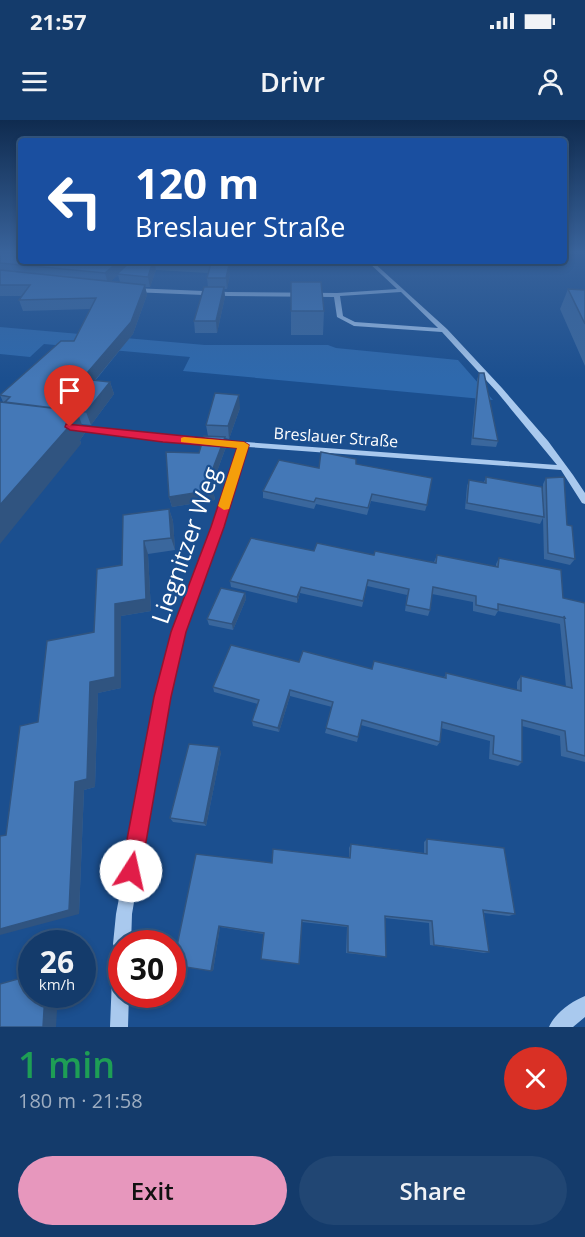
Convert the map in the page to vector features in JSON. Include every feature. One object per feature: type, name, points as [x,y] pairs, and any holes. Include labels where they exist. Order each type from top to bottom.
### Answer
[{"type":"street","points":[[239,294],[346,294]]},
{"type":"street","points":[[407,294],[445,330],[497,386],[564,468],[585,501]]},
{"type":"street","points":[[337,295],[340,317],[349,323],[445,330]]},
{"type":"street","name":"Breslauer Straße","points":[[58,425],[244,445],[564,468]]},
{"type":"street","name":"Liegnitzer Weg","points":[[123,930],[125,903],[165,690],[179,632],[218,527],[244,445]]},
{"type":"street","points":[[558,1027],[585,1005]]},
{"type":"street","points":[[119,1027],[120,1008]]},
{"type":"shaded area","points":[[0,327],[205,345],[328,345],[336,348],[458,360],[493,400],[183,371],[190,357],[44,344],[30,357],[0,354]]},
{"type":"building","points":[[23,294],[141,294],[131,322],[82,379],[110,382],[86,412],[5,402],[10,397],[0,395],[61,341],[74,341],[96,298],[19,300]]},
{"type":"building","points":[[202,294],[222,294],[216,321],[194,321]]},
{"type":"building","points":[[291,294],[322,294],[324,311],[291,311]]},
{"type":"building","points":[[571,294],[585,294],[585,324]]},
{"type":"building","points":[[479,373],[484,373],[498,441],[473,438]]},
{"type":"building","points":[[215,393],[239,395],[228,426],[206,425]]},
{"type":"building","points":[[0,402],[77,411],[68,421],[73,422],[0,505]]},
{"type":"building","points":[[204,436],[225,437],[210,476],[213,490],[169,497],[166,452],[199,453]]},
{"type":"building","points":[[321,452],[356,459],[356,464],[432,478],[427,505],[372,494],[368,508],[316,498],[314,502],[263,491],[279,460],[319,468]]},
{"type":"building","points":[[486,477],[542,487],[544,517],[467,503],[469,480],[486,483]]},
{"type":"building","points":[[564,477],[567,525],[572,526],[575,559],[548,553],[546,478]]},
{"type":"building","points":[[169,509],[171,538],[144,541],[146,599],[115,604],[115,677],[90,682],[87,779],[75,782],[69,910],[0,929],[0,836],[6,835],[20,726],[38,722],[47,641],[94,632],[97,569],[122,565],[123,515]]},
{"type":"building","points":[[251,538],[314,551],[317,543],[374,555],[375,551],[436,563],[437,555],[498,567],[499,558],[561,570],[563,598],[585,603],[585,756],[567,751],[565,731],[522,720],[522,762],[493,754],[494,736],[442,722],[440,742],[362,720],[358,737],[326,728],[333,702],[290,690],[278,728],[252,721],[259,700],[213,687],[231,645],[299,662],[303,651],[372,669],[374,661],[446,678],[446,673],[521,691],[521,676],[572,688],[564,618],[498,604],[498,610],[476,605],[476,596],[433,587],[430,610],[406,605],[409,589],[368,580],[363,601],[301,587],[297,597],[230,581]]},
{"type":"building","points":[[221,588],[245,593],[232,624],[207,619]]},
{"type":"building","points":[[189,744],[219,747],[204,823],[170,818]]},
{"type":"building","points":[[427,839],[504,848],[515,914],[483,910],[489,952],[434,945],[432,921],[385,916],[386,957],[348,952],[348,926],[302,920],[299,964],[261,959],[264,933],[219,926],[211,971],[186,967],[186,930],[180,930],[196,854],[272,863],[273,849],[350,858],[351,844],[427,854]]},
{"type":"building","points":[[18,979],[18,1008],[44,1008],[43,1027],[0,1027],[0,984]]},
{"type":"slow traffic","points":[[184,440],[244,445],[224,506]]},
{"type":"route","points":[[70,427],[244,445],[218,527],[179,632],[163,697],[131,871]]}]
